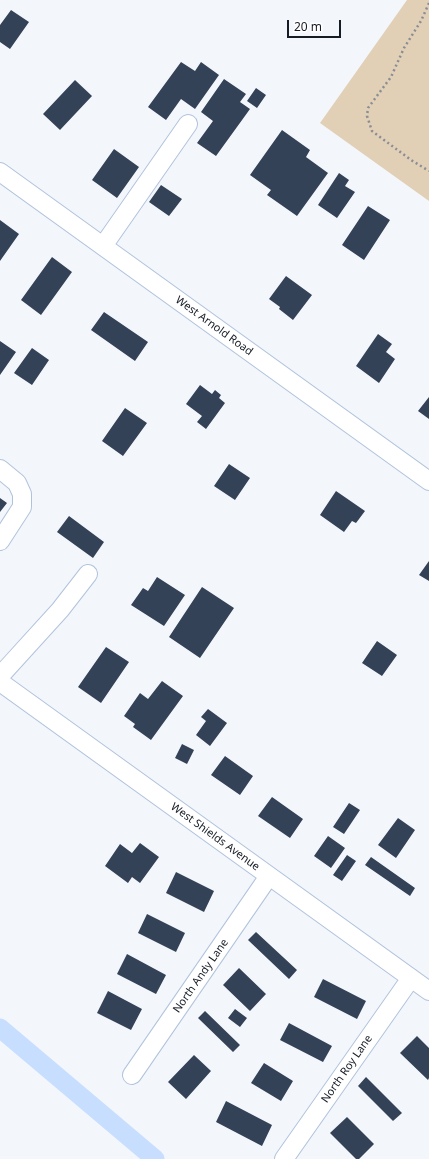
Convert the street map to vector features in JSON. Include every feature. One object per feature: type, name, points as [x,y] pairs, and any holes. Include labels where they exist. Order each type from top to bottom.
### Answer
[{"type":"street","points":[[103,246],[188,124]]},
{"type":"street","name":"West Arnold Road","points":[[0,172],[429,481]]},
{"type":"street","points":[[0,469],[17,482],[22,494],[22,507],[0,542]]},
{"type":"street","points":[[0,676],[60,610],[88,574]]},
{"type":"street","name":"West Shields Avenue","points":[[0,682],[429,992]]},
{"type":"street","name":"North Andy Lane","points":[[132,1075],[269,876]]},
{"type":"street","name":"North Roy Lane","points":[[284,1159],[411,978]]},
{"type":"path","points":[[429,3],[421,21],[404,48],[391,77],[368,108],[366,116],[372,131],[375,134],[429,171]]},
{"type":"shaded area","points":[[407,0],[429,0],[429,201],[320,123]]},
{"type":"building","points":[[11,10],[29,22],[10,49],[0,42],[0,25]]},
{"type":"building","points":[[181,62],[195,71],[201,62],[219,75],[195,109],[181,99],[166,120],[148,107]]},
{"type":"building","points":[[224,79],[246,94],[240,102],[250,109],[216,156],[197,143],[213,121],[201,112]]},
{"type":"building","points":[[75,80],[92,96],[60,130],[43,114]]},
{"type":"building","points":[[256,88],[266,95],[257,108],[247,101]]},
{"type":"building","points":[[282,130],[310,150],[306,157],[328,173],[297,216],[267,195],[271,190],[250,175]]},
{"type":"building","points":[[114,149],[139,167],[117,198],[92,180]]},
{"type":"building","points":[[339,173],[349,180],[345,186],[355,192],[337,218],[318,205]]},
{"type":"building","points":[[161,185],[182,199],[169,216],[149,202]]},
{"type":"building","points":[[368,206],[390,220],[364,260],[342,245]]},
{"type":"building","points":[[0,220],[19,234],[0,261]]},
{"type":"building","points":[[52,257],[72,272],[41,315],[21,300]]},
{"type":"building","points":[[286,276],[312,295],[293,320],[279,309],[280,307],[269,299]]},
{"type":"building","points":[[104,312],[148,342],[135,361],[91,330]]},
{"type":"building","points":[[378,334],[392,344],[386,352],[395,359],[379,383],[356,366]]},
{"type":"building","points":[[0,341],[16,352],[0,375]]},
{"type":"building","points":[[32,348],[49,360],[32,385],[14,373]]},
{"type":"building","points":[[200,385],[212,394],[215,390],[221,395],[219,398],[225,403],[206,429],[197,422],[202,416],[186,404]]},
{"type":"building","points":[[429,397],[429,419],[418,411]]},
{"type":"building","points":[[125,408],[147,423],[123,456],[102,441]]},
{"type":"building","points":[[229,464],[250,478],[235,500],[214,486]]},
{"type":"building","points":[[336,491],[365,511],[356,523],[352,521],[344,532],[320,515]]},
{"type":"building","points":[[0,498],[7,503],[0,512]]},
{"type":"building","points":[[69,516],[104,542],[93,558],[57,532]]},
{"type":"building","points":[[429,561],[429,581],[419,575]]},
{"type":"building","points":[[157,577],[185,595],[164,626],[131,605],[143,588],[148,591]]},
{"type":"building","points":[[202,587],[234,608],[200,658],[169,637]]},
{"type":"building","points":[[377,641],[397,655],[382,676],[362,663]]},
{"type":"building","points":[[106,647],[129,662],[101,703],[78,687]]},
{"type":"building","points":[[162,681],[183,696],[151,740],[133,727],[135,724],[124,716],[140,693],[148,699]]},
{"type":"building","points":[[208,709],[227,723],[210,746],[196,735],[206,721],[201,717]]},
{"type":"building","points":[[182,744],[194,750],[187,764],[175,758]]},
{"type":"building","points":[[225,756],[253,776],[240,795],[211,775]]},
{"type":"building","points":[[272,797],[303,819],[290,838],[258,816]]},
{"type":"building","points":[[349,803],[360,810],[344,834],[333,827]]},
{"type":"building","points":[[398,818],[415,830],[396,858],[378,845]]},
{"type":"building","points":[[328,836],[345,848],[331,868],[314,856]]},
{"type":"building","points":[[140,843],[159,857],[140,883],[132,877],[128,883],[105,866],[120,844],[132,853]]},
{"type":"building","points":[[347,855],[356,861],[342,881],[333,875]]},
{"type":"building","points":[[371,857],[415,888],[410,896],[365,865]]},
{"type":"building","points":[[176,872],[214,891],[204,912],[166,893]]},
{"type":"building","points":[[147,914],[185,933],[176,952],[138,933]]},
{"type":"building","points":[[256,932],[297,970],[289,979],[248,940]]},
{"type":"building","points":[[127,954],[166,975],[156,994],[117,974]]},
{"type":"building","points":[[239,968],[266,994],[250,1011],[223,985]]},
{"type":"building","points":[[323,979],[366,1001],[357,1019],[314,997]]},
{"type":"building","points":[[108,991],[142,1009],[131,1030],[97,1013]]},
{"type":"building","points":[[235,1009],[247,1018],[240,1027],[228,1018]]},
{"type":"building","points":[[205,1011],[240,1045],[233,1052],[198,1018]]},
{"type":"building","points":[[289,1023],[332,1046],[323,1062],[280,1040]]},
{"type":"building","points":[[417,1036],[429,1048],[428,1080],[400,1053]]},
{"type":"building","points":[[194,1055],[211,1071],[186,1099],[168,1082]]},
{"type":"building","points":[[264,1063],[293,1081],[281,1101],[251,1083]]},
{"type":"building","points":[[366,1077],[402,1113],[393,1121],[358,1086]]},
{"type":"building","points":[[226,1101],[272,1125],[262,1146],[216,1122]]},
{"type":"building","points":[[347,1117],[374,1144],[359,1159],[356,1159],[330,1133]]},
{"type":"waterway","points":[[0,1028],[155,1159]]}]
